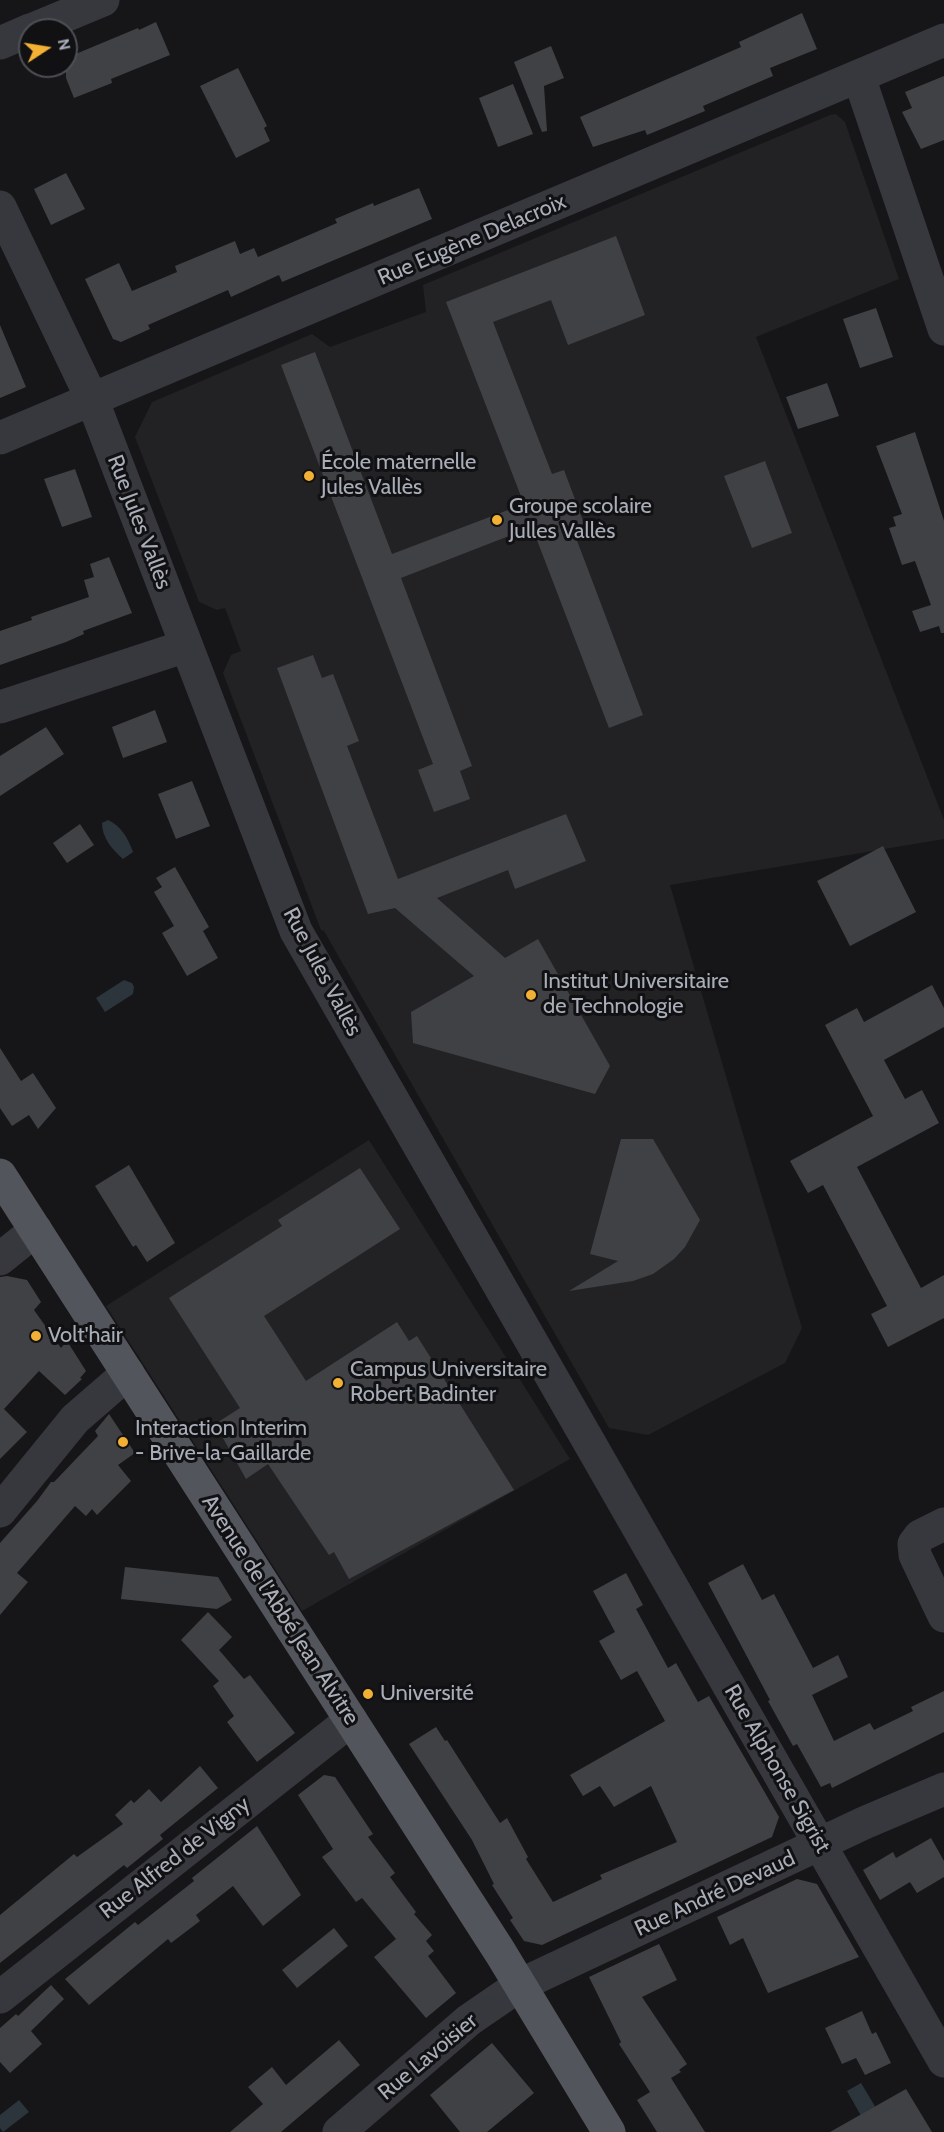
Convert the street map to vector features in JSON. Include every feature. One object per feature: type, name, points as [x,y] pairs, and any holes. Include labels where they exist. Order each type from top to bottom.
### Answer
[{"type":"main road","name":"Avenue de l'Abbé Jean Alvitre","points":[[0,1175],[520,1985],[609,2132]]},
{"type":"street","points":[[59,18],[103,0]]},
{"type":"street","points":[[0,43],[18,35]]},
{"type":"street","name":"Rue Eugène Delacroix","points":[[0,438],[944,40]]},
{"type":"street","points":[[860,77],[944,329]]},
{"type":"street","name":"Rue Jules Vallès","points":[[0,207],[92,399],[296,931],[611,1477]]},
{"type":"street","points":[[0,707],[186,646]]},
{"type":"street","points":[[0,1259],[36,1230]]},
{"type":"street","points":[[0,1511],[75,1419],[128,1373]]},
{"type":"street","name":"Rue Alphonse Sigrist","points":[[611,1477],[944,2061]]},
{"type":"street","points":[[944,1524],[920,1536],[914,1544],[915,1555],[944,1616]]},
{"type":"street","name":"Rue Alfred de Vigny","points":[[0,1997],[351,1720]]},
{"type":"street","name":"Rue André Devaud","points":[[520,1985],[820,1844],[944,1789]]},
{"type":"street","name":"Rue Lavoisier","points":[[339,2132],[469,2020],[520,1985]]},
{"type":"shaded area","name":"Groupe scolaire Julles Vallès","points":[[836,114],[845,122],[899,279],[756,337],[944,820],[944,839],[670,885],[802,1328],[785,1363],[648,1435],[609,1428],[324,931],[321,930],[223,673],[231,655],[241,651],[225,608],[217,610],[199,602],[135,437],[152,402],[312,334],[330,347],[426,312],[423,285]]},
{"type":"shaded area","points":[[108,820],[120,829],[133,852],[123,859],[104,834],[102,823]]},
{"type":"shaded area","points":[[124,980],[132,983],[133,994],[105,1012],[96,998]]},
{"type":"shaded area","name":"Campus Universitaire Robert Badinter","points":[[369,1140],[570,1459],[302,1611],[106,1306]]},
{"type":"shaded area","points":[[861,2083],[879,2113],[864,2121],[847,2091]]},
{"type":"shaded area","points":[[19,2100],[29,2112],[3,2132],[0,2128],[0,2115]]},
{"type":"building","points":[[802,13],[817,49],[770,68],[773,76],[703,106],[705,111],[647,135],[645,130],[593,147],[580,117],[741,47],[739,42]]},
{"type":"building","points":[[156,22],[170,55],[111,79],[112,83],[74,98],[66,78],[78,78],[78,53],[138,28],[139,30]]},
{"type":"building","points":[[551,46],[564,78],[544,86],[547,131],[542,132],[514,62]]},
{"type":"building","points":[[238,68],[267,126],[264,128],[270,141],[236,158],[200,86]]},
{"type":"building","points":[[944,76],[944,140],[921,149],[902,112],[912,108],[905,92]]},
{"type":"building","points":[[513,84],[533,134],[498,147],[479,98]]},
{"type":"building","points":[[66,173],[85,209],[51,225],[34,189]]},
{"type":"building","points":[[419,188],[432,219],[282,282],[279,275],[231,297],[228,290],[148,325],[150,329],[121,342],[113,339],[85,279],[119,263],[132,291],[177,272],[175,266],[235,241],[240,254],[254,248],[258,257],[337,223],[335,219],[373,203],[374,206]]},
{"type":"building","points":[[616,236],[645,315],[568,345],[551,300],[493,322],[552,474],[564,470],[585,526],[573,530],[643,715],[609,728],[532,527],[401,578],[472,766],[460,771],[470,799],[434,812],[418,770],[433,764],[281,365],[315,352],[392,554],[524,504],[446,302]]},
{"type":"building","points":[[876,308],[893,357],[860,368],[843,319]]},
{"type":"building","points":[[0,325],[26,387],[0,398]]},
{"type":"building","points":[[827,383],[839,416],[798,429],[786,397]]},
{"type":"building","points":[[915,432],[944,521],[944,633],[941,633],[939,626],[920,632],[912,611],[931,605],[915,561],[902,565],[889,528],[896,526],[893,517],[902,514],[876,446]]},
{"type":"building","points":[[765,461],[792,533],[752,548],[724,476]]},
{"type":"building","points":[[75,469],[92,517],[62,527],[44,479]]},
{"type":"building","points":[[109,557],[132,613],[83,631],[84,634],[66,642],[0,665],[0,631],[32,620],[31,617],[89,597],[84,580],[94,577],[90,564]]},
{"type":"building","points":[[313,655],[322,678],[333,674],[359,741],[347,746],[398,879],[566,814],[586,861],[515,889],[508,870],[437,898],[505,958],[538,939],[610,1066],[595,1094],[413,1043],[411,1012],[474,976],[395,908],[368,914],[277,668]]},
{"type":"building","points":[[155,710],[167,742],[123,758],[112,727]]},
{"type":"building","points":[[46,727],[64,754],[0,796],[0,756]]},
{"type":"building","points":[[192,781],[210,826],[176,839],[158,794]]},
{"type":"building","points":[[80,824],[94,845],[67,863],[53,843]]},
{"type":"building","points":[[883,846],[916,912],[850,946],[817,881]]},
{"type":"building","points":[[175,867],[209,927],[203,931],[218,958],[187,976],[162,933],[174,926],[154,892],[162,887],[156,878]]},
{"type":"building","points":[[932,985],[944,1008],[944,1027],[884,1060],[905,1099],[922,1090],[939,1123],[857,1167],[921,1288],[944,1275],[944,1318],[888,1347],[871,1314],[887,1306],[823,1185],[808,1193],[790,1161],[873,1116],[825,1025],[857,1008],[864,1022]]},
{"type":"building","points":[[0,1048],[21,1081],[33,1073],[56,1108],[38,1129],[29,1115],[12,1126],[0,1108]]},
{"type":"building","points":[[621,1139],[653,1139],[700,1220],[685,1247],[674,1259],[653,1274],[633,1281],[569,1291],[618,1261],[590,1254]]},
{"type":"building","points":[[129,1165],[175,1243],[147,1262],[136,1245],[133,1247],[95,1186]]},
{"type":"building","points":[[360,1168],[400,1229],[264,1316],[306,1381],[397,1322],[409,1341],[417,1336],[514,1490],[349,1579],[334,1552],[329,1555],[268,1464],[246,1479],[215,1424],[240,1408],[169,1298],[282,1226],[278,1220]]},
{"type":"building","points":[[0,1277],[27,1280],[41,1302],[34,1310],[61,1348],[67,1341],[86,1371],[80,1378],[82,1379],[65,1395],[39,1371],[4,1409],[27,1432],[0,1459]]},
{"type":"building","points":[[109,1414],[135,1453],[118,1465],[131,1481],[97,1515],[92,1509],[86,1516],[75,1506],[17,1573],[28,1582],[0,1615],[0,1543],[51,1482],[54,1482],[98,1436],[95,1431]]},
{"type":"building","points":[[743,1564],[762,1600],[774,1594],[813,1668],[838,1655],[848,1677],[812,1695],[834,1741],[870,1723],[874,1730],[913,1711],[911,1707],[944,1691],[944,1732],[832,1788],[830,1783],[821,1787],[797,1744],[793,1746],[768,1701],[770,1700],[708,1583]]},
{"type":"building","points":[[125,1567],[218,1577],[232,1600],[217,1609],[121,1599]]},
{"type":"building","points":[[626,1573],[643,1605],[636,1609],[668,1668],[676,1663],[698,1702],[709,1696],[779,1817],[772,1837],[542,1945],[524,1941],[510,1920],[513,1918],[492,1885],[494,1884],[472,1840],[409,1744],[436,1727],[445,1741],[447,1740],[500,1823],[507,1818],[528,1857],[526,1859],[553,1902],[602,1879],[600,1875],[677,1842],[651,1786],[614,1807],[600,1786],[583,1796],[570,1775],[665,1721],[637,1671],[621,1680],[599,1641],[615,1632],[593,1591]]},
{"type":"building","points":[[208,1612],[232,1637],[219,1650],[244,1679],[250,1675],[295,1733],[257,1762],[227,1722],[234,1716],[213,1686],[219,1681],[181,1640]]},
{"type":"building","points":[[200,1766],[218,1788],[160,1835],[163,1839],[127,1868],[124,1865],[0,1963],[0,1915],[74,1854],[77,1857],[123,1824],[115,1815],[131,1800],[134,1803],[149,1789],[161,1802]]},
{"type":"building","points":[[324,1775],[335,1777],[373,1834],[368,1837],[395,1873],[390,1877],[416,1912],[414,1914],[432,1935],[426,1941],[434,1951],[428,1956],[456,1993],[426,2018],[374,1957],[396,1939],[362,1898],[356,1902],[322,1857],[333,1849],[298,1795]]},
{"type":"building","points":[[257,1826],[301,1895],[263,1926],[233,1886],[196,1915],[200,1921],[171,1943],[168,1939],[89,2005],[65,1979],[135,1922],[138,1925],[194,1881],[192,1878]]},
{"type":"building","points":[[931,1838],[944,1861],[944,1877],[917,1893],[910,1882],[880,1900],[863,1870],[893,1852],[896,1858]]},
{"type":"building","points":[[797,1879],[817,1884],[859,1957],[768,1993],[743,1938],[730,1945],[717,1917]]},
{"type":"building","points":[[334,1928],[348,1946],[297,1988],[282,1970]]},
{"type":"building","points":[[659,1944],[677,1980],[642,1997],[687,2064],[679,2070],[681,2072],[671,2078],[705,2132],[657,2132],[637,2100],[650,2092],[619,2044],[621,2042],[589,1977]]},
{"type":"building","points":[[51,1985],[64,1999],[31,2031],[42,2044],[10,2073],[0,2062],[0,2028],[16,2014],[18,2016]]},
{"type":"building","points":[[862,2011],[872,2034],[876,2032],[891,2063],[865,2075],[856,2058],[842,2064],[825,2028]]},
{"type":"building","points":[[339,2040],[360,2065],[281,2132],[230,2132],[263,2104],[248,2087],[272,2067],[286,2085]]},
{"type":"building","points":[[492,2043],[534,2093],[487,2132],[460,2132],[430,2095]]},
{"type":"building","points":[[906,2089],[932,2132],[830,2132],[890,2098]]},
{"type":"place","name":"École maternelle Jules Vallès","points":[[309,476]]},
{"type":"place","name":"Groupe scolaire Julles Vallès","points":[[497,520]]},
{"type":"place","name":"Institut Universitaire de Technologie","points":[[531,995]]},
{"type":"place","name":"Volt'hair","points":[[36,1336]]},
{"type":"place","name":"Campus Universitaire Robert Badinter","points":[[338,1383]]},
{"type":"place","name":"Interaction Interim - Brive-la-Gaillarde","points":[[123,1442]]},
{"type":"place","name":"Université","points":[[368,1694]]}]
